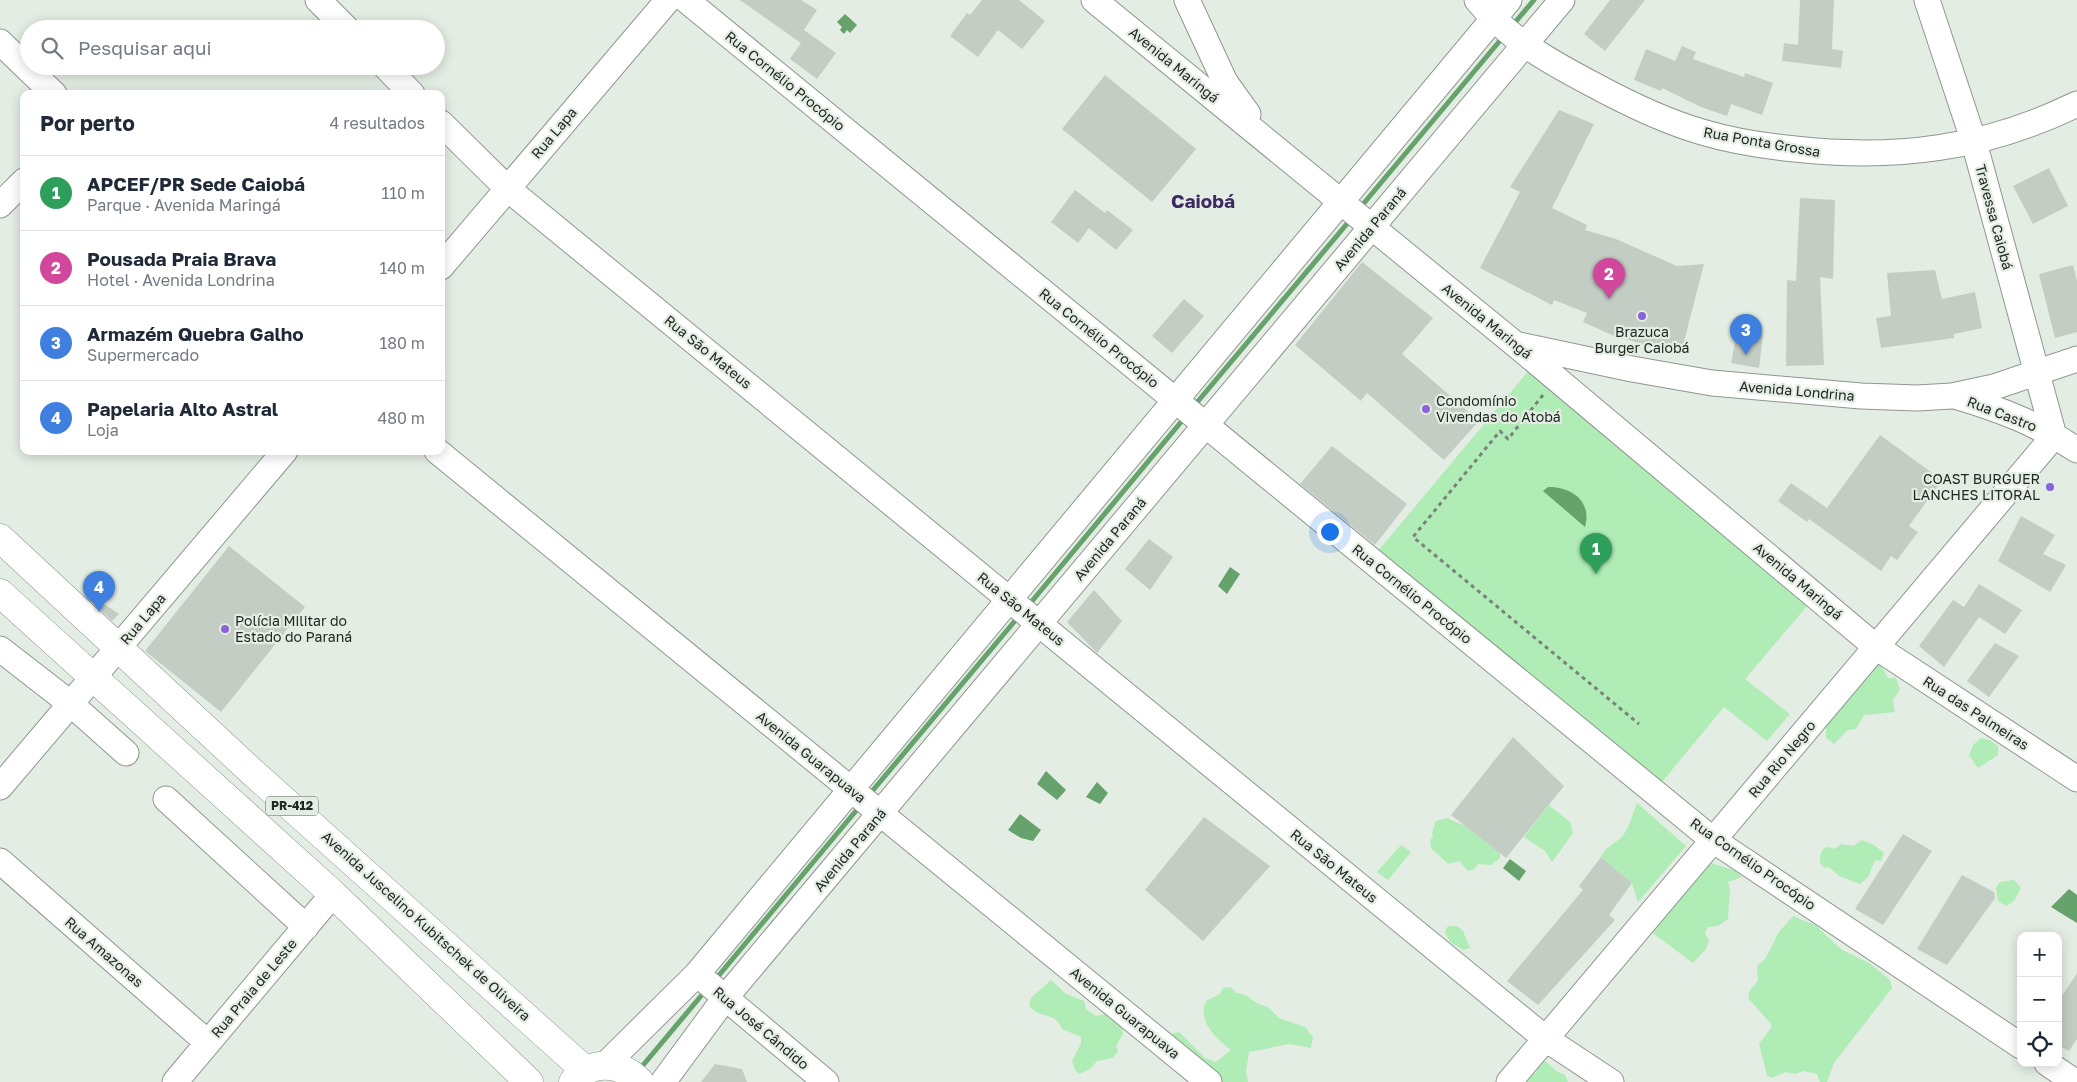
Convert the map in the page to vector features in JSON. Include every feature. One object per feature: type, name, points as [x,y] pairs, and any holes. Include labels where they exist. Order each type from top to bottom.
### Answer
[{"type":"main road","name":"Avenida Juscelino Kubitschek de Oliveira","points":[[0,538],[250,770],[588,1073]]},
{"type":"main road","name":"PR-412","points":[[0,593],[333,894],[529,1082]]},
{"type":"main road","name":"PR-412","points":[[588,1073],[625,1070],[640,1082]]},
{"type":"street","points":[[318,0],[338,20]]},
{"type":"street","name":"Rua Lapa","points":[[445,262],[668,0]]},
{"type":"street","name":"Rua Cornélio Procópio","points":[[686,0],[1713,840],[2017,1043]]},
{"type":"street","name":"Avenida Maringá","points":[[1094,0],[1515,344],[1876,647]]},
{"type":"street","points":[[1187,0],[1210,55],[1225,82],[1245,110],[1283,154]]},
{"type":"street","name":"Rua Ponta Grossa","points":[[1477,0],[1494,20],[1524,44],[1571,73],[1647,112],[1703,133],[1729,139],[1778,147],[1868,155],[1907,153],[1974,142],[2017,130],[2077,104]]},
{"type":"street","name":"Avenida Paraná","points":[[663,1082],[725,998],[878,812],[1023,611],[1190,413],[1340,201],[1509,0]]},
{"type":"street","name":"Avenida Paraná","points":[[588,1073],[697,974],[853,791],[1023,611],[1190,413],[1372,227],[1562,0]]},
{"type":"street","name":"Travessa Caiobá","points":[[1928,0],[1974,142],[2054,436]]},
{"type":"street","points":[[0,42],[20,61]]},
{"type":"street","points":[[1181,71],[1192,72],[1199,70],[1210,55]]},
{"type":"street","points":[[34,75],[50,90]]},
{"type":"street","points":[[394,75],[408,90]]},
{"type":"street","name":"Rua São Mateus","points":[[445,127],[508,189],[1023,611],[1546,1039],[1611,1082]]},
{"type":"street","points":[[0,205],[20,185]]},
{"type":"street","name":"Avenida Londrina","points":[[1515,344],[1632,369],[1712,383],[1861,396],[1916,398],[1952,396],[2036,374],[2077,359]]},
{"type":"street","name":"Rua Castro","points":[[1952,396],[1992,407],[2028,421],[2077,450]]},
{"type":"street","name":"Rua Rio Negro","points":[[1509,1082],[2054,436]]},
{"type":"street","name":"Rua Lapa","points":[[0,787],[282,455]]},
{"type":"street","name":"Avenida Guarapuava","points":[[442,455],[1208,1082]]},
{"type":"street","name":"Rua das Palmeiras","points":[[1876,647],[2077,779]]},
{"type":"street","points":[[0,649],[71,704],[126,753]]},
{"type":"street","points":[[166,800],[306,927]]},
{"type":"street","name":"Rua Amazonas","points":[[0,861],[208,1042]]},
{"type":"street","name":"Rua Praia de Leste","points":[[176,1082],[333,894]]},
{"type":"street","name":"Rua José Cândido","points":[[697,974],[826,1082]]},
{"type":"street","points":[[2053,1067],[2075,1082]]},
{"type":"path","points":[[1556,379],[1508,439],[1500,431],[1413,537],[1639,724]]},
{"type":"shaded area","points":[[845,14],[857,25],[850,33],[847,30],[844,34],[840,30],[842,27],[837,22]]},
{"type":"shaded area","points":[[1530,369],[1814,598],[1745,679],[1790,714],[1767,741],[1724,707],[1662,782],[1378,551]]},
{"type":"shaded area","points":[[1548,487],[1565,490],[1578,497],[1586,510],[1585,527],[1543,491]]},
{"type":"shaded area","points":[[1230,567],[1240,574],[1227,594],[1218,586]]},
{"type":"shaded area","points":[[1880,664],[1888,678],[1896,678],[1900,690],[1893,700],[1895,712],[1864,715],[1856,729],[1848,730],[1834,744],[1826,738],[1826,726],[1858,682],[1872,668]]},
{"type":"shaded area","points":[[1981,738],[1990,740],[1998,746],[1998,755],[1978,768],[1969,755],[1973,745]]},
{"type":"shaded area","points":[[1046,771],[1066,790],[1057,800],[1037,784]]},
{"type":"shaded area","points":[[1097,782],[1108,793],[1100,804],[1086,797]]},
{"type":"shaded area","points":[[1637,803],[1686,846],[1638,902],[1632,883],[1601,857],[1605,850],[1624,834]]},
{"type":"shaded area","points":[[1549,805],[1570,822],[1573,833],[1552,862],[1545,851],[1524,837]]},
{"type":"shaded area","points":[[1020,814],[1041,830],[1033,841],[1021,838],[1008,830]]},
{"type":"shaded area","points":[[1447,818],[1465,826],[1500,853],[1500,858],[1491,865],[1478,864],[1475,869],[1468,871],[1459,861],[1448,864],[1431,848],[1430,840],[1433,837],[1432,833],[1436,821]]},
{"type":"shaded area","points":[[1862,840],[1874,845],[1884,853],[1881,861],[1875,860],[1868,877],[1860,884],[1839,876],[1829,867],[1825,868],[1821,864],[1820,857],[1823,849],[1829,847],[1834,849],[1841,844],[1853,846]]},
{"type":"shaded area","points":[[1401,845],[1411,852],[1388,880],[1377,872]]},
{"type":"shaded area","points":[[1510,859],[1526,871],[1519,881],[1503,868]]},
{"type":"shaded area","points":[[1711,863],[1736,871],[1742,877],[1728,882],[1730,889],[1728,919],[1718,926],[1708,927],[1705,933],[1709,940],[1706,949],[1693,963],[1650,931],[1701,869]]},
{"type":"shaded area","points":[[2014,880],[2021,888],[2014,901],[2006,906],[1998,901],[1996,888],[2000,882]]},
{"type":"shaded area","points":[[2069,889],[2077,895],[2077,923],[2051,907]]},
{"type":"shaded area","points":[[1793,916],[1815,925],[1842,950],[1869,963],[1890,980],[1892,988],[1834,1063],[1827,1082],[1820,1082],[1817,1074],[1804,1071],[1795,1074],[1786,1072],[1771,1078],[1767,1075],[1759,1044],[1771,1028],[1771,1024],[1748,998],[1750,990],[1758,981],[1757,966],[1765,959],[1779,932]]},
{"type":"shaded area","points":[[1457,926],[1463,931],[1470,948],[1463,950],[1450,942],[1445,932],[1447,927]]},
{"type":"shaded area","points":[[1051,980],[1066,994],[1084,1001],[1086,1009],[1096,1016],[1109,1013],[1122,1023],[1123,1034],[1116,1046],[1118,1051],[1113,1058],[1097,1061],[1090,1069],[1079,1074],[1075,1070],[1072,1061],[1081,1043],[1081,1037],[1062,1029],[1059,1023],[1052,1017],[1038,1013],[1029,1006],[1031,998]]},
{"type":"shaded area","points":[[1231,987],[1236,993],[1245,995],[1258,1004],[1268,1007],[1279,1018],[1305,1027],[1313,1037],[1311,1048],[1289,1044],[1249,1052],[1246,1072],[1248,1082],[1192,1082],[1166,1041],[1172,1034],[1179,1032],[1205,1058],[1216,1062],[1231,1050],[1214,1035],[1206,1023],[1204,1009],[1206,1001],[1220,994],[1223,988]]},
{"type":"shaded area","points":[[1545,1061],[1558,1072],[1565,1075],[1568,1082],[1524,1082],[1532,1072],[1536,1074],[1539,1062]]},
{"type":"building","points":[[740,0],[801,0],[817,10],[804,30],[836,53],[817,79],[790,59],[801,43]]},
{"type":"building","points":[[982,0],[1019,0],[1045,21],[1022,49],[998,30],[978,57],[950,36],[967,13],[970,15]]},
{"type":"building","points":[[1610,0],[1645,0],[1605,51],[1584,34]]},
{"type":"building","points":[[1800,0],[1834,0],[1832,49],[1843,51],[1841,68],[1782,61],[1784,43],[1798,45]]},
{"type":"building","points":[[1682,46],[1696,52],[1693,59],[1744,77],[1745,73],[1773,83],[1762,115],[1731,104],[1727,116],[1701,107],[1662,88],[1661,91],[1634,80],[1646,49],[1675,61]]},
{"type":"building","points":[[1105,75],[1196,149],[1152,202],[1062,129]]},
{"type":"building","points":[[1559,110],[1594,124],[1552,208],[1587,225],[1585,230],[1616,239],[1677,266],[1704,264],[1681,353],[1658,349],[1612,335],[1583,322],[1587,313],[1554,300],[1552,305],[1480,268],[1520,192],[1510,187]]},
{"type":"building","points":[[2049,168],[2068,206],[2033,224],[2013,186]]},
{"type":"building","points":[[1075,190],[1105,213],[1107,210],[1133,230],[1116,250],[1089,228],[1078,243],[1051,222]]},
{"type":"building","points":[[1800,198],[1835,200],[1833,279],[1820,277],[1824,365],[1786,366],[1787,280],[1796,281]]},
{"type":"building","points":[[1362,262],[1433,318],[1402,354],[1479,421],[1444,460],[1367,393],[1361,401],[1295,345]]},
{"type":"building","points":[[2073,265],[2077,281],[2077,332],[2055,338],[2039,274]]},
{"type":"building","points":[[1935,270],[1942,299],[1975,292],[1982,328],[1954,334],[1954,338],[1881,348],[1876,318],[1891,316],[1887,273]]},
{"type":"building","points":[[1184,299],[1204,316],[1172,353],[1152,336]]},
{"type":"building","points":[[1737,332],[1763,335],[1759,368],[1731,363]]},
{"type":"building","points":[[1880,435],[1942,480],[1909,526],[1918,532],[1897,560],[1891,556],[1881,571],[1809,519],[1807,522],[1778,501],[1791,483],[1827,508]]},
{"type":"building","points":[[1332,446],[1407,504],[1375,545],[1300,484]]},
{"type":"building","points":[[2021,516],[2055,535],[2043,554],[2066,565],[2050,592],[1998,561]]},
{"type":"building","points":[[1149,539],[1173,557],[1150,590],[1125,569]]},
{"type":"building","name":"Polícia Militar do Estado do Paraná","points":[[229,546],[305,607],[221,712],[145,651]]},
{"type":"building","points":[[1979,584],[2022,610],[2005,634],[1979,617],[1944,667],[1919,646],[1953,600],[1964,607]]},
{"type":"building","points":[[1094,590],[1122,621],[1097,653],[1067,622]]},
{"type":"building","points":[[91,595],[119,614],[112,621],[88,599]]},
{"type":"building","points":[[1995,643],[2019,656],[1989,697],[1967,681]]},
{"type":"building","points":[[1513,737],[1564,786],[1506,858],[1451,815]]},
{"type":"building","points":[[1204,817],[1270,866],[1203,941],[1145,890]]},
{"type":"building","points":[[1903,834],[1932,851],[1883,925],[1855,909]]},
{"type":"building","points":[[1601,857],[1632,883],[1609,915],[1615,920],[1538,1005],[1507,981],[1583,890],[1579,886]]},
{"type":"building","points":[[1962,875],[1994,892],[1995,898],[1947,965],[1917,949]]},
{"type":"building","points":[[2077,973],[2077,1039],[2069,1051],[2062,1047],[2062,996]]},
{"type":"building","points":[[715,1064],[742,1069],[747,1082],[701,1082]]},
{"type":"waterway","points":[[1512,26],[1534,0]]},
{"type":"waterway","points":[[1359,209],[1503,37]]},
{"type":"waterway","points":[[1194,406],[1351,219]]},
{"type":"waterway","points":[[1028,606],[1186,416]]},
{"type":"waterway","points":[[869,795],[1019,616]]},
{"type":"waterway","points":[[715,980],[860,806]]},
{"type":"waterway","points":[[639,1070],[706,990]]},
{"type":"place","name":"Pousada Praia Brava","points":[[1609,299]]},
{"type":"place","name":"Brazuca Burger Caiobá","points":[[1642,316]]},
{"type":"place","name":"Armazém Quebra Galho","points":[[1746,355]]},
{"type":"place","name":"Condomínio Vivendas do Atobá","points":[[1426,409]]},
{"type":"place","name":"COAST BURGUER LANCHES LITORAL","points":[[2050,487]]},
{"type":"place","name":"APCEF/PR Sede Caiobá","points":[[1596,574]]},
{"type":"place","name":"Papelaria Alto Astral","points":[[99,612]]},
{"type":"place","name":"Polícia Militar do Estado do Paraná","points":[[225,629]]},
{"type":"district","name":"Caiobá","points":[[1203,201]]}]
